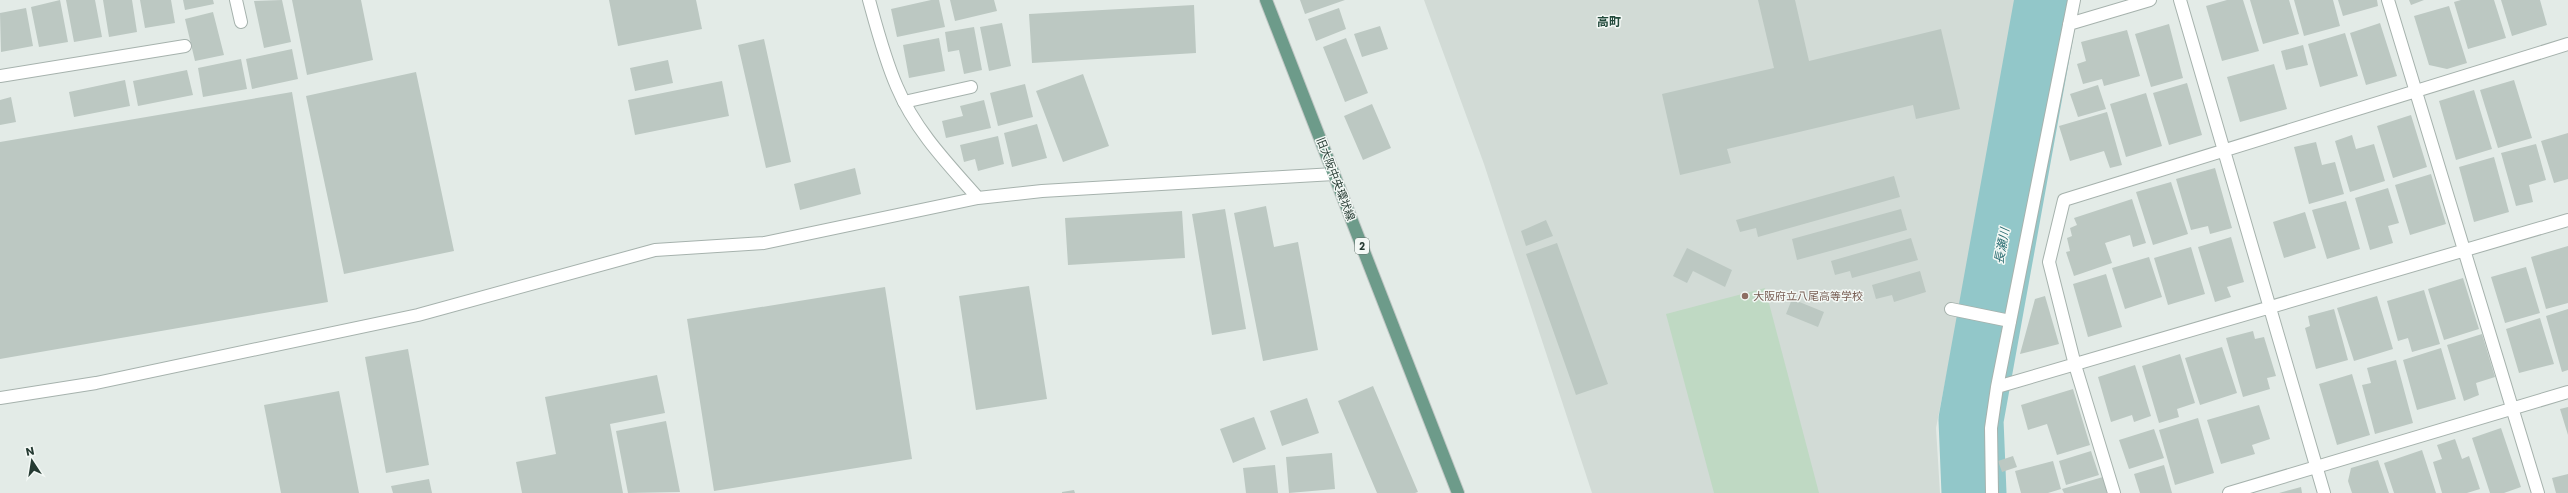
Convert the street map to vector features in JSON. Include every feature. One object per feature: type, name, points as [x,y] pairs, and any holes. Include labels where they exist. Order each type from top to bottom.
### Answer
[{"type":"main road","name":"旧大阪中央環状線","points":[[1266,0],[1458,493]]},
{"type":"street","points":[[236,0],[241,22]]},
{"type":"street","points":[[869,0],[897,88],[904,102],[923,132],[978,198]]},
{"type":"street","points":[[1992,493],[1991,428],[1997,387],[2008,321],[2074,0]]},
{"type":"street","points":[[2069,24],[2150,0]]},
{"type":"street","points":[[2180,0],[2324,493]]},
{"type":"street","points":[[2388,0],[2417,90],[2538,493]]},
{"type":"street","points":[[2114,493],[2075,365],[2049,262],[2064,200],[2568,44]]},
{"type":"street","points":[[0,76],[185,46]]},
{"type":"street","points":[[904,102],[971,87]]},
{"type":"street","points":[[0,398],[96,383],[418,315],[655,250],[764,243],[978,198],[1042,191],[1334,174]]},
{"type":"street","points":[[1997,387],[2269,306],[2568,220]]},
{"type":"street","points":[[1951,309],[2008,321]]},
{"type":"street","points":[[2229,493],[2568,392]]},
{"type":"shaded area","name":"大阪府立八尾高等学校","points":[[1424,0],[2021,0],[1936,428],[1940,493],[1592,493],[1484,164]]},
{"type":"green space","points":[[1765,288],[1819,493],[1714,493],[1666,314]]},
{"type":"building","points":[[60,0],[68,42],[39,47],[31,7]]},
{"type":"building","points":[[66,0],[95,0],[102,37],[74,42]]},
{"type":"building","points":[[103,0],[132,0],[137,32],[109,37]]},
{"type":"building","points":[[140,0],[171,0],[175,23],[145,28]]},
{"type":"building","points":[[183,0],[213,0],[214,4],[185,10]]},
{"type":"building","points":[[282,0],[291,42],[264,48],[254,1]]},
{"type":"building","points":[[292,0],[361,0],[373,60],[307,75]]},
{"type":"building","points":[[609,0],[696,0],[702,29],[618,46]]},
{"type":"building","points":[[931,0],[939,0],[945,27],[897,37],[891,9]]},
{"type":"building","points":[[950,0],[994,0],[997,11],[955,21]]},
{"type":"building","points":[[1300,0],[1345,0],[1305,14]]},
{"type":"building","points":[[1758,0],[1795,0],[1809,61],[1941,29],[1960,109],[1916,119],[1913,105],[1727,149],[1731,163],[1680,175],[1662,94],[1774,68]]},
{"type":"building","points":[[2227,0],[2243,0],[2259,51],[2222,61],[2206,6]]},
{"type":"building","points":[[2250,0],[2289,0],[2299,34],[2263,44]]},
{"type":"building","points":[[2294,0],[2333,0],[2340,26],[2304,36]]},
{"type":"building","points":[[2338,0],[2377,0],[2378,6],[2343,16]]},
{"type":"building","points":[[2409,0],[2424,0],[2411,5]]},
{"type":"building","points":[[2461,0],[2494,0],[2506,38],[2468,49],[2454,2]]},
{"type":"building","points":[[2501,0],[2540,0],[2547,25],[2512,36]]},
{"type":"building","points":[[1194,5],[1196,53],[1032,63],[1029,14]]},
{"type":"building","points":[[2449,6],[2467,63],[2447,69],[2429,65],[2414,16]]},
{"type":"building","points":[[26,8],[33,46],[1,52],[0,13]]},
{"type":"building","points":[[1339,8],[1346,29],[1316,41],[1308,19]]},
{"type":"building","points":[[213,12],[224,55],[195,61],[185,19]]},
{"type":"building","points":[[1002,23],[1011,66],[989,71],[980,27]]},
{"type":"building","points":[[2380,23],[2397,76],[2366,85],[2350,33]]},
{"type":"building","points":[[2169,24],[2183,78],[2151,87],[2135,34]]},
{"type":"building","points":[[1380,26],[1388,49],[1362,57],[1354,34]]},
{"type":"building","points":[[974,27],[982,70],[964,74],[959,50],[948,52],[945,32]]},
{"type":"building","points":[[2127,30],[2140,76],[2104,86],[2102,79],[2083,84],[2077,64],[2086,61],[2081,42]]},
{"type":"building","points":[[2345,33],[2358,76],[2320,87],[2308,44]]},
{"type":"building","points":[[939,38],[945,71],[909,78],[903,45]]},
{"type":"building","points":[[1346,38],[1368,93],[1345,102],[1323,47]]},
{"type":"building","points":[[764,39],[791,162],[766,168],[738,45]]},
{"type":"building","points":[[2303,45],[2308,65],[2286,70],[2281,51]]},
{"type":"building","points":[[292,49],[298,79],[252,89],[246,59]]},
{"type":"building","points":[[241,59],[247,89],[203,97],[198,68]]},
{"type":"building","points":[[668,60],[673,83],[635,91],[630,68]]},
{"type":"building","points":[[2274,64],[2287,109],[2240,122],[2227,77]]},
{"type":"building","points":[[187,70],[193,95],[138,106],[133,81]]},
{"type":"building","points":[[416,72],[454,251],[344,274],[306,96]]},
{"type":"building","points":[[1083,74],[1109,146],[1063,162],[1036,91]]},
{"type":"building","points":[[125,80],[130,106],[74,117],[69,92]]},
{"type":"building","points":[[2514,80],[2532,138],[2498,148],[2480,90]]},
{"type":"building","points":[[722,81],[729,116],[635,135],[628,100]]},
{"type":"building","points":[[2187,83],[2202,135],[2169,145],[2153,93]]},
{"type":"building","points":[[1025,84],[1033,117],[998,126],[990,93]]},
{"type":"building","points":[[2098,85],[2106,109],[2078,117],[2070,94]]},
{"type":"building","points":[[2474,90],[2492,149],[2456,160],[2439,101]]},
{"type":"building","points":[[292,92],[328,302],[0,359],[0,142]]},
{"type":"building","points":[[2146,93],[2162,146],[2126,157],[2110,104]]},
{"type":"building","points":[[11,97],[16,122],[0,125],[0,100]]},
{"type":"building","points":[[984,100],[991,128],[946,138],[942,121],[963,116],[960,106]]},
{"type":"building","points":[[1372,104],[1391,148],[1363,160],[1344,116]]},
{"type":"building","points":[[2107,112],[2122,165],[2110,168],[2104,151],[2070,161],[2059,126]]},
{"type":"building","points":[[2411,115],[2427,167],[2393,178],[2377,126]]},
{"type":"building","points":[[1037,124],[1047,158],[1012,167],[1004,133]]},
{"type":"building","points":[[2568,133],[2568,179],[2554,183],[2541,141]]},
{"type":"building","points":[[2352,135],[2356,149],[2374,144],[2385,181],[2350,192],[2335,141]]},
{"type":"building","points":[[998,136],[1004,164],[978,171],[975,159],[964,162],[960,145]]},
{"type":"building","points":[[2316,142],[2322,165],[2335,162],[2344,194],[2309,204],[2294,147]]},
{"type":"building","points":[[2536,144],[2546,180],[2529,185],[2533,202],[2516,206],[2501,153]]},
{"type":"building","points":[[2494,157],[2509,212],[2474,222],[2459,167]]},
{"type":"building","points":[[855,168],[861,194],[800,210],[794,184]]},
{"type":"building","points":[[2215,168],[2232,228],[2210,234],[2208,226],[2191,230],[2176,179]]},
{"type":"building","points":[[2431,174],[2446,224],[2410,235],[2395,185]]},
{"type":"building","points":[[1894,176],[1900,197],[1758,237],[1756,228],[1740,232],[1736,220]]},
{"type":"building","points":[[2171,182],[2188,234],[2153,245],[2136,192]]},
{"type":"building","points":[[2388,188],[2399,223],[2388,226],[2393,243],[2370,250],[2355,198]]},
{"type":"building","points":[[2132,199],[2146,243],[2133,247],[2130,235],[2105,243],[2112,263],[2074,276],[2066,252],[2070,251],[2067,238],[2072,236],[2070,228],[2077,225],[2074,218]]},
{"type":"building","points":[[2346,201],[2360,249],[2327,259],[2312,210]]},
{"type":"building","points":[[1266,206],[1274,247],[1298,242],[1318,350],[1263,361],[1234,213]]},
{"type":"building","points":[[1225,209],[1246,329],[1212,335],[1192,214]]},
{"type":"building","points":[[1901,209],[1907,230],[1797,260],[1792,239]]},
{"type":"building","points":[[1182,211],[1185,258],[1068,265],[1065,218]]},
{"type":"building","points":[[2305,212],[2316,248],[2284,258],[2273,222]]},
{"type":"building","points":[[1546,220],[1553,236],[1526,246],[1521,231]]},
{"type":"building","points":[[2231,237],[2244,282],[2227,287],[2231,297],[2215,302],[2198,247]]},
{"type":"building","points":[[1911,238],[1918,260],[1852,278],[1850,271],[1835,275],[1831,261]]},
{"type":"building","points":[[1557,243],[1608,384],[1576,395],[1526,254]]},
{"type":"building","points":[[2568,246],[2568,303],[2546,309],[2531,257]]},
{"type":"building","points":[[2191,247],[2205,294],[2168,305],[2154,258]]},
{"type":"building","points":[[1687,248],[1732,270],[1725,287],[1693,271],[1687,283],[1673,276]]},
{"type":"building","points":[[2149,257],[2162,297],[2125,309],[2112,268]]},
{"type":"building","points":[[2526,267],[2540,313],[2505,323],[2491,277]]},
{"type":"building","points":[[1920,271],[1926,292],[1894,302],[1892,295],[1876,299],[1872,285]]},
{"type":"building","points":[[2106,274],[2122,327],[2088,337],[2073,284]]},
{"type":"building","points":[[2463,278],[2479,329],[2444,340],[2428,289]]},
{"type":"building","points":[[1029,286],[1047,399],[976,410],[959,296]]},
{"type":"building","points":[[885,287],[912,459],[714,491],[687,319]]},
{"type":"building","points":[[2424,290],[2440,344],[2412,352],[2408,338],[2398,341],[2387,301]]},
{"type":"building","points":[[2045,296],[2059,344],[2020,354],[2035,299]]},
{"type":"building","points":[[2377,296],[2393,349],[2354,361],[2337,308]]},
{"type":"building","points":[[1792,299],[1824,312],[1818,327],[1786,314]]},
{"type":"building","points":[[2334,309],[2348,360],[2316,369],[2305,328],[2310,326],[2308,316]]},
{"type":"building","points":[[2568,309],[2568,370],[2562,372],[2546,316]]},
{"type":"building","points":[[2540,318],[2554,364],[2519,373],[2506,329]]},
{"type":"building","points":[[2253,331],[2255,339],[2264,337],[2276,376],[2267,378],[2270,389],[2243,397],[2226,338]]},
{"type":"building","points":[[2482,334],[2495,377],[2476,383],[2479,395],[2464,401],[2447,345]]},
{"type":"building","points":[[2222,347],[2237,393],[2200,405],[2185,358]]},
{"type":"building","points":[[2441,348],[2456,399],[2417,410],[2403,360]]},
{"type":"building","points":[[408,349],[429,465],[386,473],[365,357]]},
{"type":"building","points":[[2180,354],[2195,403],[2177,409],[2179,417],[2159,423],[2142,366]]},
{"type":"building","points":[[2396,360],[2413,423],[2375,434],[2362,385],[2371,383],[2367,368]]},
{"type":"building","points":[[2135,365],[2151,416],[2134,422],[2132,415],[2111,422],[2098,377]]},
{"type":"building","points":[[2352,374],[2370,435],[2337,445],[2319,384]]},
{"type":"building","points":[[657,375],[665,413],[610,424],[623,493],[522,493],[516,462],[556,454],[545,397]]},
{"type":"building","points":[[1373,386],[1418,492],[1377,493],[1338,401]]},
{"type":"building","points":[[2073,389],[2090,445],[2057,455],[2047,424],[2028,430],[2021,405]]},
{"type":"building","points":[[339,391],[359,493],[281,493],[264,405]]},
{"type":"building","points":[[1307,398],[1319,433],[1282,446],[1270,411]]},
{"type":"building","points":[[2259,405],[2270,439],[2252,445],[2255,454],[2221,464],[2207,420]]},
{"type":"building","points":[[2568,407],[2568,435],[2560,409]]},
{"type":"building","points":[[1254,417],[1266,449],[1233,463],[1220,429]]},
{"type":"building","points":[[2198,418],[2214,473],[2175,485],[2159,430]]},
{"type":"building","points":[[666,421],[680,492],[628,493],[616,431]]},
{"type":"building","points":[[2501,428],[2521,487],[2504,493],[2490,493],[2472,438]]},
{"type":"building","points":[[2154,429],[2164,458],[2129,469],[2119,440]]},
{"type":"building","points":[[2455,439],[2462,459],[2469,456],[2480,489],[2467,493],[2442,493],[2433,462],[2442,459],[2437,445]]},
{"type":"building","points":[[2422,450],[2436,493],[2394,493],[2384,463]]},
{"type":"building","points":[[2091,451],[2099,475],[2066,485],[2059,461]]},
{"type":"building","points":[[1332,453],[1335,489],[1289,493],[1286,457]]},
{"type":"building","points":[[2013,456],[2017,467],[2002,472],[1998,461]]},
{"type":"building","points":[[2378,460],[2389,493],[2352,493],[2348,481],[2351,468]]},
{"type":"building","points":[[2053,461],[2061,489],[2048,493],[2021,493],[2015,471]]},
{"type":"building","points":[[1275,465],[1278,493],[1246,493],[1243,468]]},
{"type":"building","points":[[2164,465],[2172,493],[2140,493],[2134,474]]},
{"type":"building","points":[[2568,474],[2568,493],[2556,493],[2552,478]]},
{"type":"building","points":[[2103,477],[2107,493],[2064,493],[2062,489]]},
{"type":"building","points":[[429,479],[432,493],[393,493],[391,486]]},
{"type":"building","points":[[2301,487],[2302,493],[2279,493]]},
{"type":"building","points":[[1074,490],[1075,493],[1062,493],[1062,492]]},
{"type":"waterway","name":"長瀬川","points":[[1974,493],[1971,420],[2047,0]]},
{"type":"place","name":"大阪府立八尾高等学校","points":[[1745,296]]},
{"type":"district","name":"高町","points":[[1609,22]]}]
